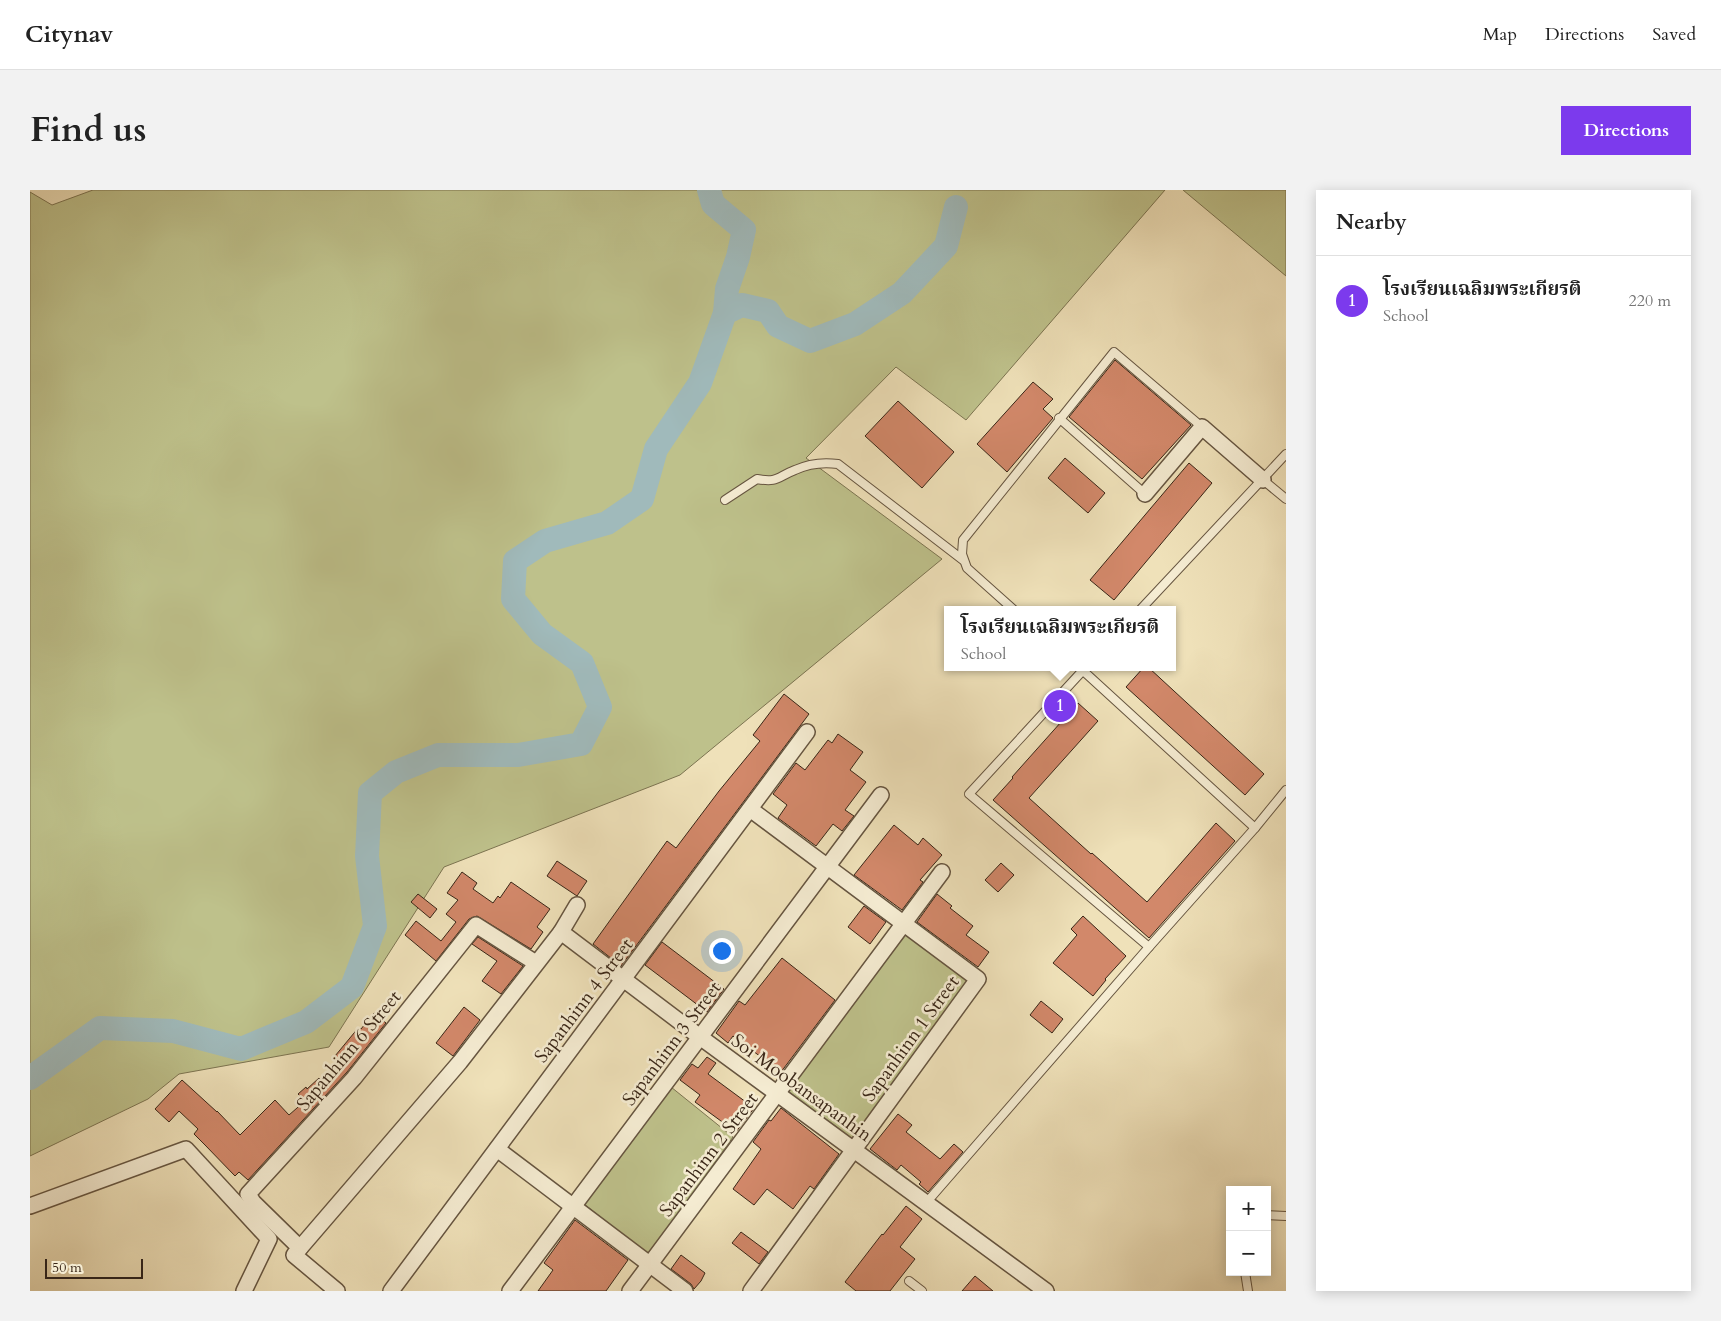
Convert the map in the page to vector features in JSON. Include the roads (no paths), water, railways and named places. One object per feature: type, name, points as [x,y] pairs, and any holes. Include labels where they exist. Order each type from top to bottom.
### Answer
[{"type":"street","points":[[1145,494],[1202,427],[1263,480]]},
{"type":"street","name":"Sapanhinn 4 Street","points":[[391,1291],[807,732]]},
{"type":"street","name":"Sapanhinn 3 Street","points":[[510,1291],[881,795]]},
{"type":"street","points":[[750,808],[904,924]]},
{"type":"street","name":"Sapanhinn 2 Street","points":[[630,1291],[942,872]]},
{"type":"street","points":[[337,1291],[294,1255],[460,1062],[561,932],[577,904]]},
{"type":"street","name":"Sapanhinn 1 Street","points":[[751,1291],[978,979],[904,924]]},
{"type":"street","name":"Sapanhinn 6 Street","points":[[300,1248],[253,1202],[248,1194],[354,1078],[476,925],[536,964]]},
{"type":"street","name":"Soi Moobansapanhin","points":[[561,932],[777,1094],[1046,1291]]},
{"type":"street","points":[[497,1148],[685,1291]]},
{"type":"street","points":[[30,1206],[186,1149],[269,1239],[244,1291]]},
{"type":"lane","points":[[1010,606],[967,568],[962,554],[963,540],[1059,418],[1114,352],[1202,427]]},
{"type":"lane","points":[[1059,418],[1145,494]]},
{"type":"lane","points":[[1144,606],[1286,454]]},
{"type":"lane","points":[[725,500],[757,479],[771,482],[795,469],[826,462],[838,464],[965,561]]},
{"type":"lane","points":[[1263,480],[1286,499]]},
{"type":"lane","points":[[1080,671],[969,794],[1149,947]]},
{"type":"lane","points":[[1086,671],[1255,828]]},
{"type":"lane","points":[[926,1203],[1255,828],[1286,790]]},
{"type":"lane","points":[[1271,1215],[1286,1216]]},
{"type":"lane","points":[[1246,1276],[1248,1291]]},
{"type":"lane","points":[[909,1281],[922,1291]]},
{"type":"waterway","points":[[709,190],[713,204],[744,230],[738,257],[727,289],[725,313]]},
{"type":"waterway","points":[[30,1078],[100,1028],[173,1031],[241,1049],[306,1022],[352,987],[375,926],[367,856],[370,793],[396,772],[438,755],[518,755],[581,744],[600,707],[582,663],[542,634],[513,599],[515,561],[545,541],[607,523],[642,499],[656,449],[700,383],[725,313],[742,305],[768,311],[778,326],[810,341],[855,324],[902,293],[946,246],[956,207]]},
{"type":"place","name":"โรงเรียนเฉลิมพระเกียรติ","points":[[1060,706]]}]
